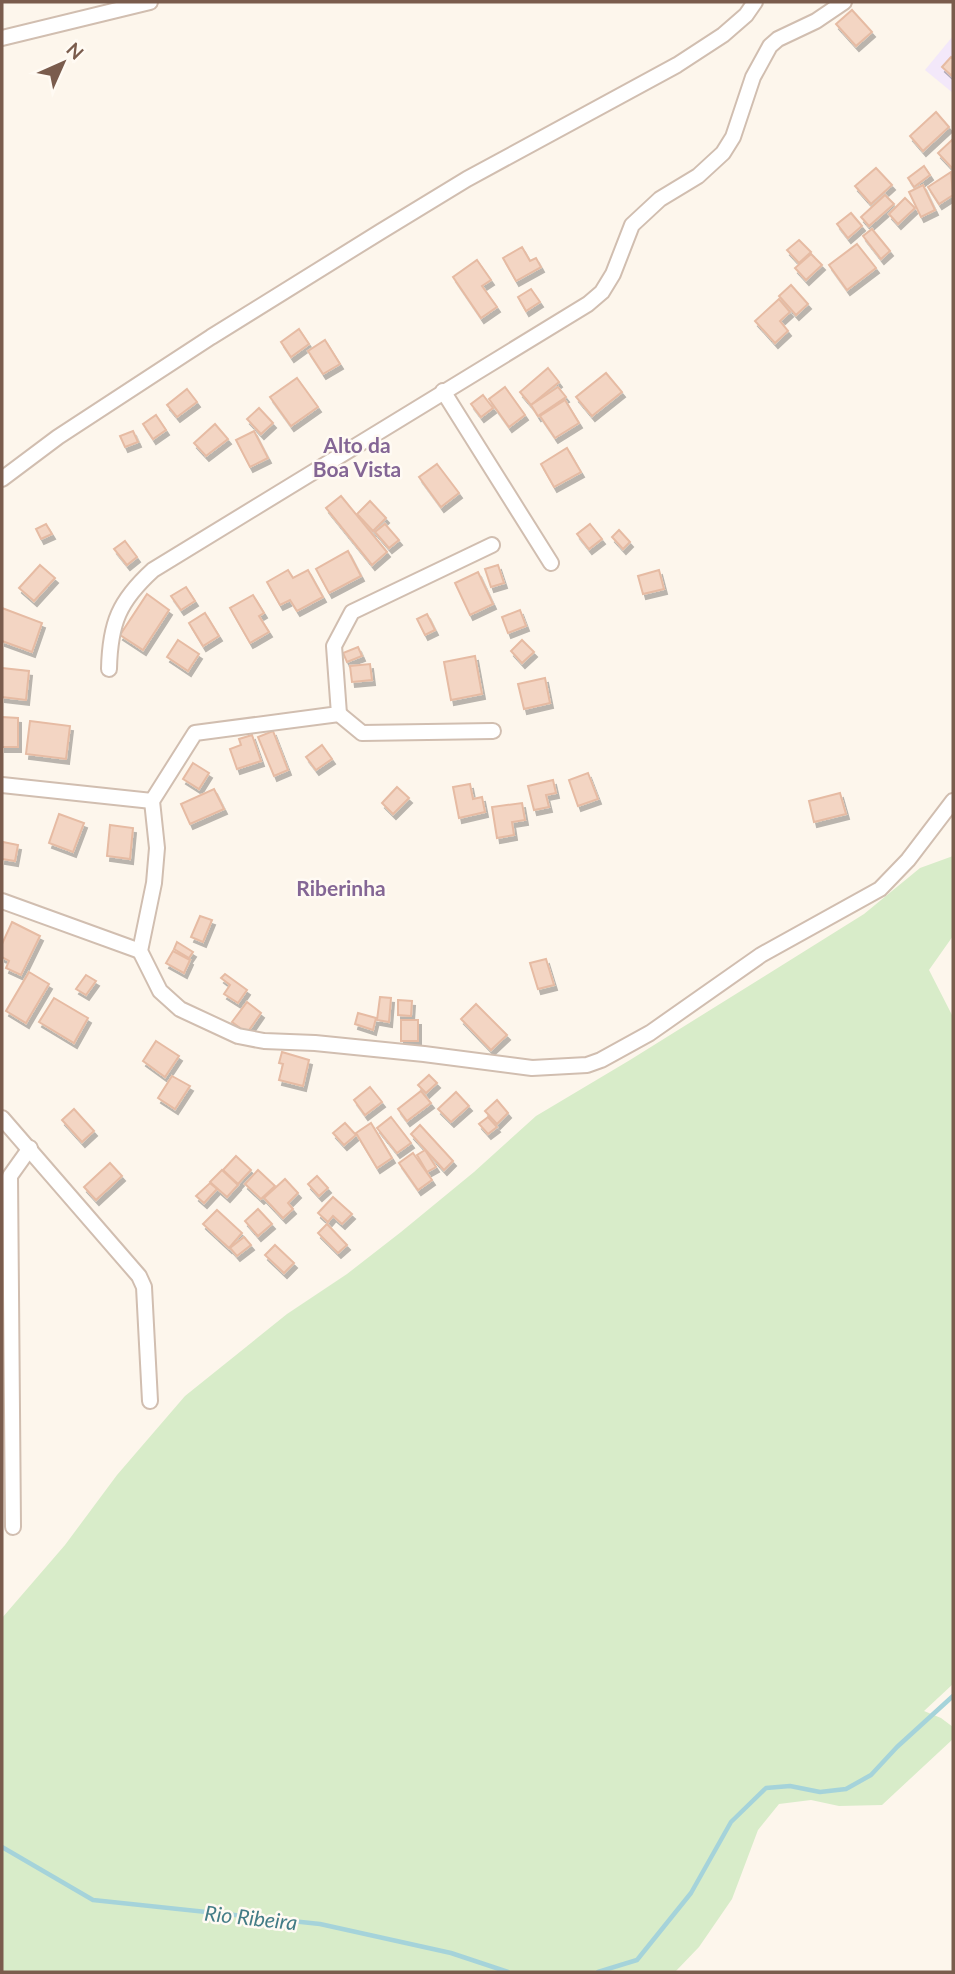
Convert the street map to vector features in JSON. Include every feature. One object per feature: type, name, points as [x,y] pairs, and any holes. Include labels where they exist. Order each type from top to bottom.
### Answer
[{"type":"street","points":[[2,38],[150,2]]},
{"type":"street","points":[[2,479],[35,453],[211,337],[445,192],[677,65],[723,35],[746,15],[755,2]]},
{"type":"street","points":[[109,668],[110,641],[120,609],[128,594],[153,570],[443,391],[568,318],[602,292],[613,275],[632,225],[660,199],[698,176],[723,153],[733,137],[753,78],[771,46],[778,39],[816,21],[844,2]]},
{"type":"street","points":[[443,391],[551,563]]},
{"type":"street","points":[[492,545],[352,612],[334,646],[339,713],[362,733],[493,731]]},
{"type":"street","points":[[339,713],[195,733],[152,801],[157,848],[154,883],[140,951],[160,991],[180,1009],[238,1036],[264,1041],[316,1043],[424,1054],[531,1068],[587,1065],[650,1033],[761,955],[880,889],[908,860],[953,801]]},
{"type":"street","points":[[2,785],[152,801]]},
{"type":"street","points":[[2,901],[140,951]]},
{"type":"street","points":[[2,1118],[139,1276],[144,1287],[150,1401]]},
{"type":"street","points":[[13,1527],[10,1176],[30,1148]]},
{"type":"shaded area","points":[[953,36],[953,93],[925,70]]},
{"type":"green space","points":[[953,856],[953,936],[929,970],[953,1017],[953,1684],[924,1711],[953,1727],[953,1739],[882,1805],[839,1806],[811,1800],[779,1804],[758,1830],[732,1899],[699,1947],[675,1972],[2,1972],[2,1618],[65,1545],[117,1475],[185,1396],[287,1314],[347,1274],[401,1232],[536,1116],[864,914],[920,868]]},
{"type":"building","points":[[852,10],[872,32],[856,46],[836,24]]},
{"type":"building","points":[[951,57],[953,59],[952,76],[942,67]]},
{"type":"building","points":[[936,112],[949,127],[923,151],[910,136]]},
{"type":"building","points":[[953,139],[953,169],[938,153]]},
{"type":"building","points":[[924,166],[930,175],[914,187],[908,178]]},
{"type":"building","points":[[876,168],[892,185],[871,204],[855,186]]},
{"type":"building","points":[[951,172],[953,195],[939,204],[928,187]]},
{"type":"building","points":[[923,185],[935,210],[921,217],[909,192]]},
{"type":"building","points":[[885,195],[894,204],[869,226],[861,217]]},
{"type":"building","points":[[905,198],[915,208],[898,224],[889,214]]},
{"type":"building","points":[[851,213],[862,226],[848,238],[837,224]]},
{"type":"building","points":[[872,229],[890,251],[881,259],[863,236]]},
{"type":"building","points":[[799,240],[811,252],[799,263],[787,250]]},
{"type":"building","points":[[857,244],[876,268],[847,290],[829,265]]},
{"type":"building","points":[[522,247],[530,261],[536,258],[541,267],[516,281],[503,258]]},
{"type":"building","points":[[811,254],[822,265],[806,280],[795,268]]},
{"type":"building","points":[[477,260],[491,280],[482,286],[497,307],[481,318],[453,277]]},
{"type":"building","points":[[791,285],[808,304],[796,315],[779,296]]},
{"type":"building","points":[[531,289],[540,302],[526,311],[518,297]]},
{"type":"building","points":[[779,299],[790,312],[780,321],[788,331],[775,343],[755,321]]},
{"type":"building","points":[[299,329],[309,344],[291,357],[281,342]]},
{"type":"building","points":[[325,340],[340,364],[323,374],[308,351]]},
{"type":"building","points":[[548,368],[559,382],[531,405],[520,392]]},
{"type":"building","points":[[606,373],[622,392],[592,416],[576,397]]},
{"type":"building","points":[[297,378],[318,407],[291,426],[270,397]]},
{"type":"building","points":[[505,387],[525,415],[509,427],[489,399]]},
{"type":"building","points":[[558,387],[566,397],[538,416],[531,405]]},
{"type":"building","points":[[187,389],[197,402],[177,417],[167,405]]},
{"type":"building","points":[[483,395],[493,408],[481,417],[471,404]]},
{"type":"building","points":[[565,400],[579,423],[555,438],[540,416]]},
{"type":"building","points":[[259,408],[273,423],[261,434],[247,419]]},
{"type":"building","points":[[156,415],[166,430],[153,439],[143,424]]},
{"type":"building","points":[[215,424],[228,439],[206,456],[194,443]]},
{"type":"building","points":[[133,431],[138,442],[125,447],[120,436]]},
{"type":"building","points":[[254,431],[268,458],[250,467],[236,440]]},
{"type":"building","points":[[567,448],[581,472],[554,487],[541,464]]},
{"type":"building","points":[[437,464],[459,493],[441,507],[419,477]]},
{"type":"building","points":[[341,496],[387,552],[372,565],[326,508]]},
{"type":"building","points":[[370,501],[386,518],[373,531],[357,514]]},
{"type":"building","points":[[46,524],[52,534],[41,539],[36,529]]},
{"type":"building","points":[[385,524],[399,540],[389,548],[375,532]]},
{"type":"building","points":[[590,524],[602,539],[589,549],[577,534]]},
{"type":"building","points":[[619,530],[630,542],[623,549],[612,537]]},
{"type":"building","points":[[125,541],[137,557],[127,565],[114,549]]},
{"type":"building","points":[[348,551],[361,576],[329,593],[316,569]]},
{"type":"building","points":[[40,565],[55,578],[34,601],[19,588]]},
{"type":"building","points":[[498,565],[504,583],[491,587],[485,569]]},
{"type":"building","points":[[288,570],[293,578],[308,570],[323,597],[297,611],[290,600],[280,605],[267,582]]},
{"type":"building","points":[[659,570],[664,589],[643,594],[638,576]]},
{"type":"building","points":[[478,572],[493,604],[470,615],[455,583]]},
{"type":"building","points":[[186,587],[195,601],[181,610],[171,596]]},
{"type":"building","points":[[147,594],[169,610],[143,650],[120,635]]},
{"type":"building","points":[[253,595],[264,613],[259,616],[269,632],[250,643],[230,608]]},
{"type":"building","points":[[2,608],[42,623],[32,652],[2,641]]},
{"type":"building","points":[[520,610],[526,626],[508,633],[502,617]]},
{"type":"building","points":[[205,613],[219,636],[203,646],[189,623]]},
{"type":"building","points":[[427,614],[435,630],[425,635],[417,619]]},
{"type":"building","points":[[178,640],[199,654],[188,671],[167,657]]},
{"type":"building","points":[[522,640],[534,652],[522,663],[511,651]]},
{"type":"building","points":[[358,647],[362,656],[347,662],[343,653]]},
{"type":"building","points":[[475,656],[482,694],[451,700],[444,662]]},
{"type":"building","points":[[370,664],[372,680],[352,682],[350,666]]},
{"type":"building","points":[[2,668],[29,671],[26,700],[2,697]]},
{"type":"building","points":[[545,678],[550,703],[524,709],[518,684]]},
{"type":"building","points":[[2,717],[18,718],[18,747],[2,747]]},
{"type":"building","points":[[30,721],[70,726],[66,759],[26,754]]},
{"type":"building","points":[[273,731],[288,770],[274,776],[258,737]]},
{"type":"building","points":[[252,735],[261,761],[237,769],[230,749],[241,745],[239,739]]},
{"type":"building","points":[[322,745],[332,759],[316,770],[306,757]]},
{"type":"building","points":[[193,763],[209,773],[199,789],[183,779]]},
{"type":"building","points":[[588,773],[598,799],[578,806],[569,780]]},
{"type":"building","points":[[553,780],[556,793],[546,795],[549,807],[534,810],[528,786]]},
{"type":"building","points":[[470,784],[473,799],[482,797],[485,812],[459,818],[453,787]]},
{"type":"building","points":[[397,787],[409,798],[393,814],[382,803]]},
{"type":"building","points":[[214,789],[224,809],[190,824],[181,804]]},
{"type":"building","points":[[840,793],[846,814],[814,822],[809,801]]},
{"type":"building","points":[[522,803],[525,820],[512,822],[514,835],[497,838],[492,807]]},
{"type":"building","points":[[59,814],[84,823],[73,852],[49,843]]},
{"type":"building","points":[[110,825],[133,828],[130,859],[107,856]]},
{"type":"building","points":[[3,842],[18,845],[15,861],[2,859]]},
{"type":"building","points":[[200,916],[212,920],[203,942],[191,937]]},
{"type":"building","points":[[12,922],[40,936],[21,975],[6,968],[9,961],[2,957],[2,944]]},
{"type":"building","points":[[177,942],[193,952],[189,958],[174,949]]},
{"type":"building","points":[[173,951],[190,960],[184,973],[166,963]]},
{"type":"building","points":[[546,959],[554,985],[538,989],[530,963]]},
{"type":"building","points":[[29,972],[49,984],[26,1023],[6,1011]]},
{"type":"building","points":[[225,974],[247,990],[238,1003],[224,994],[230,985],[221,978]]},
{"type":"building","points":[[86,975],[96,981],[86,995],[76,989]]},
{"type":"building","points":[[380,997],[391,998],[389,1022],[377,1020]]},
{"type":"building","points":[[54,998],[88,1018],[74,1043],[39,1022]]},
{"type":"building","points":[[398,1000],[412,1001],[411,1016],[398,1015]]},
{"type":"building","points":[[247,1002],[261,1013],[247,1033],[232,1022]]},
{"type":"building","points":[[476,1004],[507,1035],[491,1050],[461,1019]]},
{"type":"building","points":[[358,1013],[376,1018],[373,1030],[355,1024]]},
{"type":"building","points":[[401,1020],[418,1020],[418,1041],[401,1041]]},
{"type":"building","points":[[156,1041],[179,1056],[165,1077],[143,1061]]},
{"type":"building","points":[[282,1052],[309,1060],[303,1086],[279,1080],[283,1064],[279,1063]]},
{"type":"building","points":[[429,1075],[437,1083],[426,1093],[418,1085]]},
{"type":"building","points":[[172,1076],[190,1086],[175,1109],[158,1098]]},
{"type":"building","points":[[370,1087],[382,1102],[365,1115],[354,1100]]},
{"type":"building","points":[[421,1091],[431,1103],[407,1121],[398,1109]]},
{"type":"building","points":[[456,1092],[469,1106],[451,1122],[438,1109]]},
{"type":"building","points":[[497,1100],[508,1113],[497,1124],[485,1111]]},
{"type":"building","points":[[74,1109],[94,1131],[82,1142],[62,1120]]},
{"type":"building","points":[[391,1117],[411,1143],[397,1153],[377,1128]]},
{"type":"building","points":[[488,1117],[497,1127],[488,1134],[479,1124]]},
{"type":"building","points":[[345,1123],[356,1135],[344,1145],[333,1133]]},
{"type":"building","points":[[371,1123],[392,1158],[377,1168],[356,1133]]},
{"type":"building","points":[[420,1125],[453,1161],[444,1170],[411,1134]]},
{"type":"building","points":[[425,1150],[436,1167],[427,1172],[417,1155]]},
{"type":"building","points":[[413,1153],[432,1180],[418,1190],[399,1163]]},
{"type":"building","points":[[236,1156],[251,1170],[238,1184],[223,1170]]},
{"type":"building","points":[[110,1163],[122,1176],[96,1200],[84,1187]]},
{"type":"building","points":[[222,1170],[238,1185],[227,1197],[210,1182]]},
{"type":"building","points":[[258,1170],[275,1186],[261,1199],[245,1184]]},
{"type":"building","points":[[317,1176],[328,1188],[319,1196],[308,1184]]},
{"type":"building","points":[[285,1179],[298,1193],[288,1203],[293,1209],[283,1218],[264,1198]]},
{"type":"building","points":[[210,1183],[217,1189],[204,1203],[196,1196]]},
{"type":"building","points":[[333,1197],[352,1214],[342,1224],[333,1216],[328,1222],[318,1213]]},
{"type":"building","points":[[258,1209],[272,1224],[258,1236],[245,1221]]},
{"type":"building","points":[[217,1210],[242,1233],[229,1248],[203,1224]]},
{"type":"building","points":[[327,1224],[347,1245],[338,1253],[318,1233]]},
{"type":"building","points":[[244,1237],[251,1245],[237,1256],[230,1248]]},
{"type":"building","points":[[275,1245],[294,1263],[284,1273],[265,1255]]},
{"type":"waterway","name":"Rio Ribeira","points":[[598,1972],[637,1960],[691,1893],[731,1822],[766,1788],[790,1786],[820,1792],[846,1789],[871,1775],[897,1747],[953,1696]]},
{"type":"waterway","name":"Rio Ribeira","points":[[2,1847],[93,1900],[320,1924],[451,1953],[508,1972]]},
{"type":"district","name":"Alto da Boa Vista","points":[[357,456]]},
{"type":"district","name":"Riberinha","points":[[341,887]]}]
